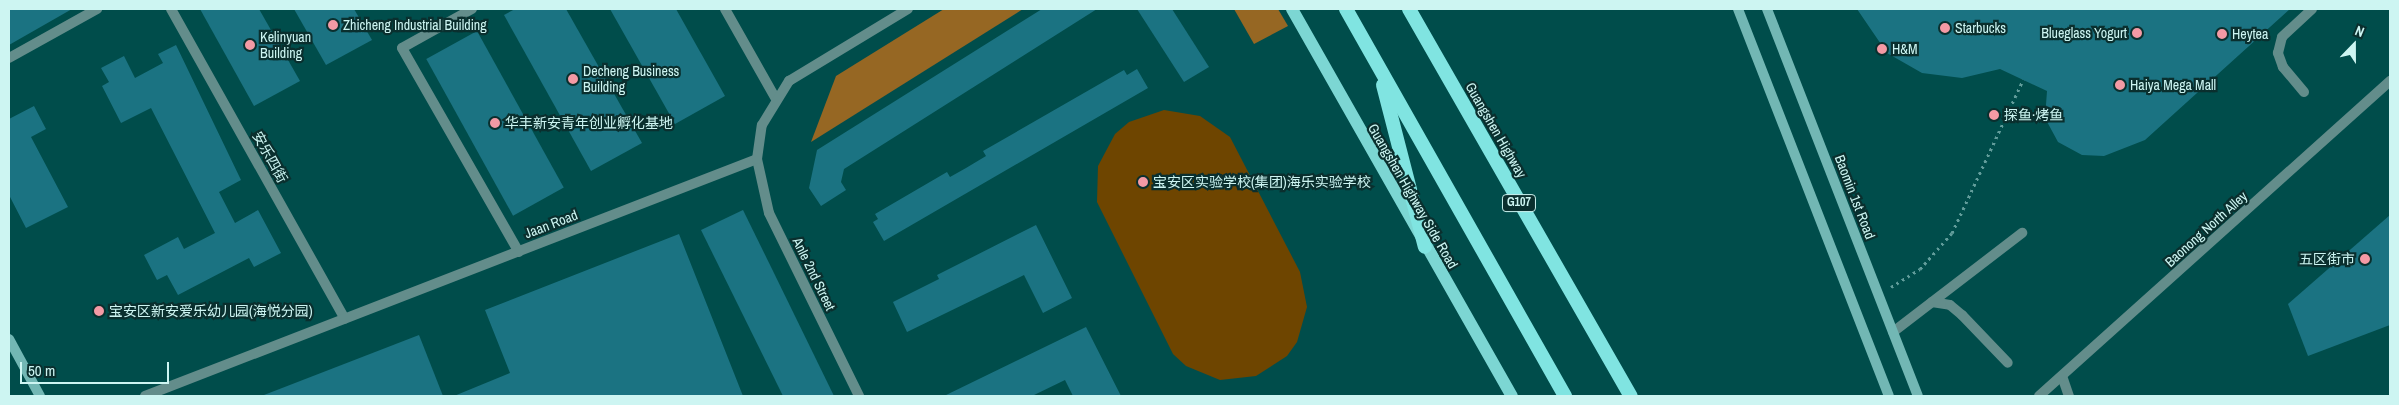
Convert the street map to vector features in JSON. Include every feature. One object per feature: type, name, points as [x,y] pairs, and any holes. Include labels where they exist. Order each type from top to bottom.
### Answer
[{"type":"highway","points":[[1346,9],[1564,396]]},
{"type":"highway","name":"Guangshen Highway","points":[[1408,9],[1631,396]]},
{"type":"highway","points":[[1379,67],[1424,246]]},
{"type":"main road","name":"Guangshen Highway Side Road","points":[[1292,9],[1424,246],[1512,396]]},
{"type":"main road","points":[[1738,9],[1889,396]]},
{"type":"main road","name":"Baomin 1st Road","points":[[1767,9],[1918,396]]},
{"type":"main road","points":[[9,339],[40,396]]},
{"type":"street","points":[[9,58],[97,9]]},
{"type":"street","name":"安乐四街","points":[[171,9],[345,319]]},
{"type":"street","points":[[472,9],[402,48],[519,252]]},
{"type":"street","points":[[725,9],[776,99]]},
{"type":"street","points":[[757,159],[762,126],[776,99],[789,81],[908,9]]},
{"type":"street","points":[[2304,92],[2283,67],[2278,53],[2282,37],[2312,9]]},
{"type":"street","name":"Baonong North Alley","points":[[2039,396],[2390,82]]},
{"type":"street","name":"Jaan Road","points":[[144,396],[757,159]]},
{"type":"street","name":"Anle 2nd Street","points":[[757,159],[769,213],[860,396]]},
{"type":"street","points":[[1893,332],[2022,233]]},
{"type":"street","points":[[1932,302],[1950,305],[1962,314],[2008,363]]},
{"type":"street","points":[[2062,376],[2069,396]]},
{"type":"path","points":[[1887,289],[1920,269],[1952,233],[2023,80]]},
{"type":"shaded area","points":[[944,9],[1023,9],[811,142],[836,76]]},
{"type":"shaded area","points":[[1234,9],[1278,9],[1288,26],[1254,44]]},
{"type":"shaded area","points":[[1164,110],[1200,116],[1230,137],[1300,272],[1307,307],[1297,342],[1287,356],[1256,376],[1220,380],[1186,366],[1173,354],[1097,202],[1098,166],[1115,134],[1129,122]]},
{"type":"building","points":[[9,9],[72,9],[9,45]]},
{"type":"building","name":"Kelinyuan Building","points":[[200,9],[259,9],[300,81],[254,106]]},
{"type":"building","name":"Zhicheng Industrial Building","points":[[294,9],[354,9],[372,40],[326,65]]},
{"type":"building","name":"Decheng Business Building","points":[[515,9],[566,9],[642,143],[591,171],[504,15]]},
{"type":"building","points":[[610,9],[676,9],[725,96],[675,124]]},
{"type":"building","points":[[1042,9],[1097,9],[844,169],[841,182],[846,190],[821,206],[809,188],[817,150]]},
{"type":"building","points":[[1137,9],[1172,9],[1209,67],[1184,82]]},
{"type":"building","name":"Haiya Mega Mall","points":[[1857,9],[2290,9],[2145,140],[2104,156],[2082,155],[2058,142],[2045,118],[2047,91],[2000,69],[1962,78],[1922,73],[1887,53]]},
{"type":"building","name":"华丰新安青年创业孵化基地","points":[[477,31],[564,188],[513,216],[426,59]]},
{"type":"building","points":[[176,45],[241,180],[219,192],[235,223],[258,210],[281,253],[254,267],[249,258],[178,295],[167,275],[157,280],[144,255],[178,237],[184,249],[215,233],[151,108],[121,123],[102,86],[109,82],[101,68],[124,56],[135,78],[163,63],[158,54]]},
{"type":"building","points":[[1137,69],[1148,88],[884,241],[873,222],[878,219],[875,214],[947,172],[950,177],[966,168],[986,156],[983,151],[1124,70],[1127,75]]},
{"type":"building","points":[[34,106],[46,129],[31,137],[68,207],[26,228],[9,195],[9,119]]},
{"type":"building","points":[[743,210],[834,396],[783,396],[701,230]]},
{"type":"building","name":"五区街市","points":[[2390,215],[2390,325],[2308,356],[2288,304]]},
{"type":"building","points":[[1036,225],[1072,298],[1043,313],[1024,275],[907,332],[893,302],[939,279],[937,275]]},
{"type":"building","points":[[679,234],[743,396],[454,396],[510,373],[485,310]]},
{"type":"building","points":[[1086,327],[1121,396],[1073,396],[1065,380],[1032,396],[944,396]]},
{"type":"building","points":[[419,335],[443,396],[264,396],[264,395]]},
{"type":"place","name":"Zhicheng Industrial Building","points":[[333,25]]},
{"type":"place","name":"Starbucks","points":[[1945,28]]},
{"type":"place","name":"Blueglass Yogurt","points":[[2137,33]]},
{"type":"place","name":"Heytea","points":[[2222,34]]},
{"type":"place","name":"Kelinyuan Building","points":[[250,45]]},
{"type":"place","name":"H&M","points":[[1882,49]]},
{"type":"place","name":"Decheng Business Building","points":[[573,79]]},
{"type":"place","name":"Haiya Mega Mall","points":[[2120,85]]},
{"type":"place","name":"探鱼·烤鱼","points":[[1994,115]]},
{"type":"place","name":"华丰新安青年创业孵化基地","points":[[495,123]]},
{"type":"place","name":"宝安区实验学校(集团)海乐实验学校","points":[[1143,182]]},
{"type":"place","name":"五区街市","points":[[2365,259]]},
{"type":"place","name":"宝安区新安爱乐幼儿园(海悦分园)","points":[[99,311]]}]
